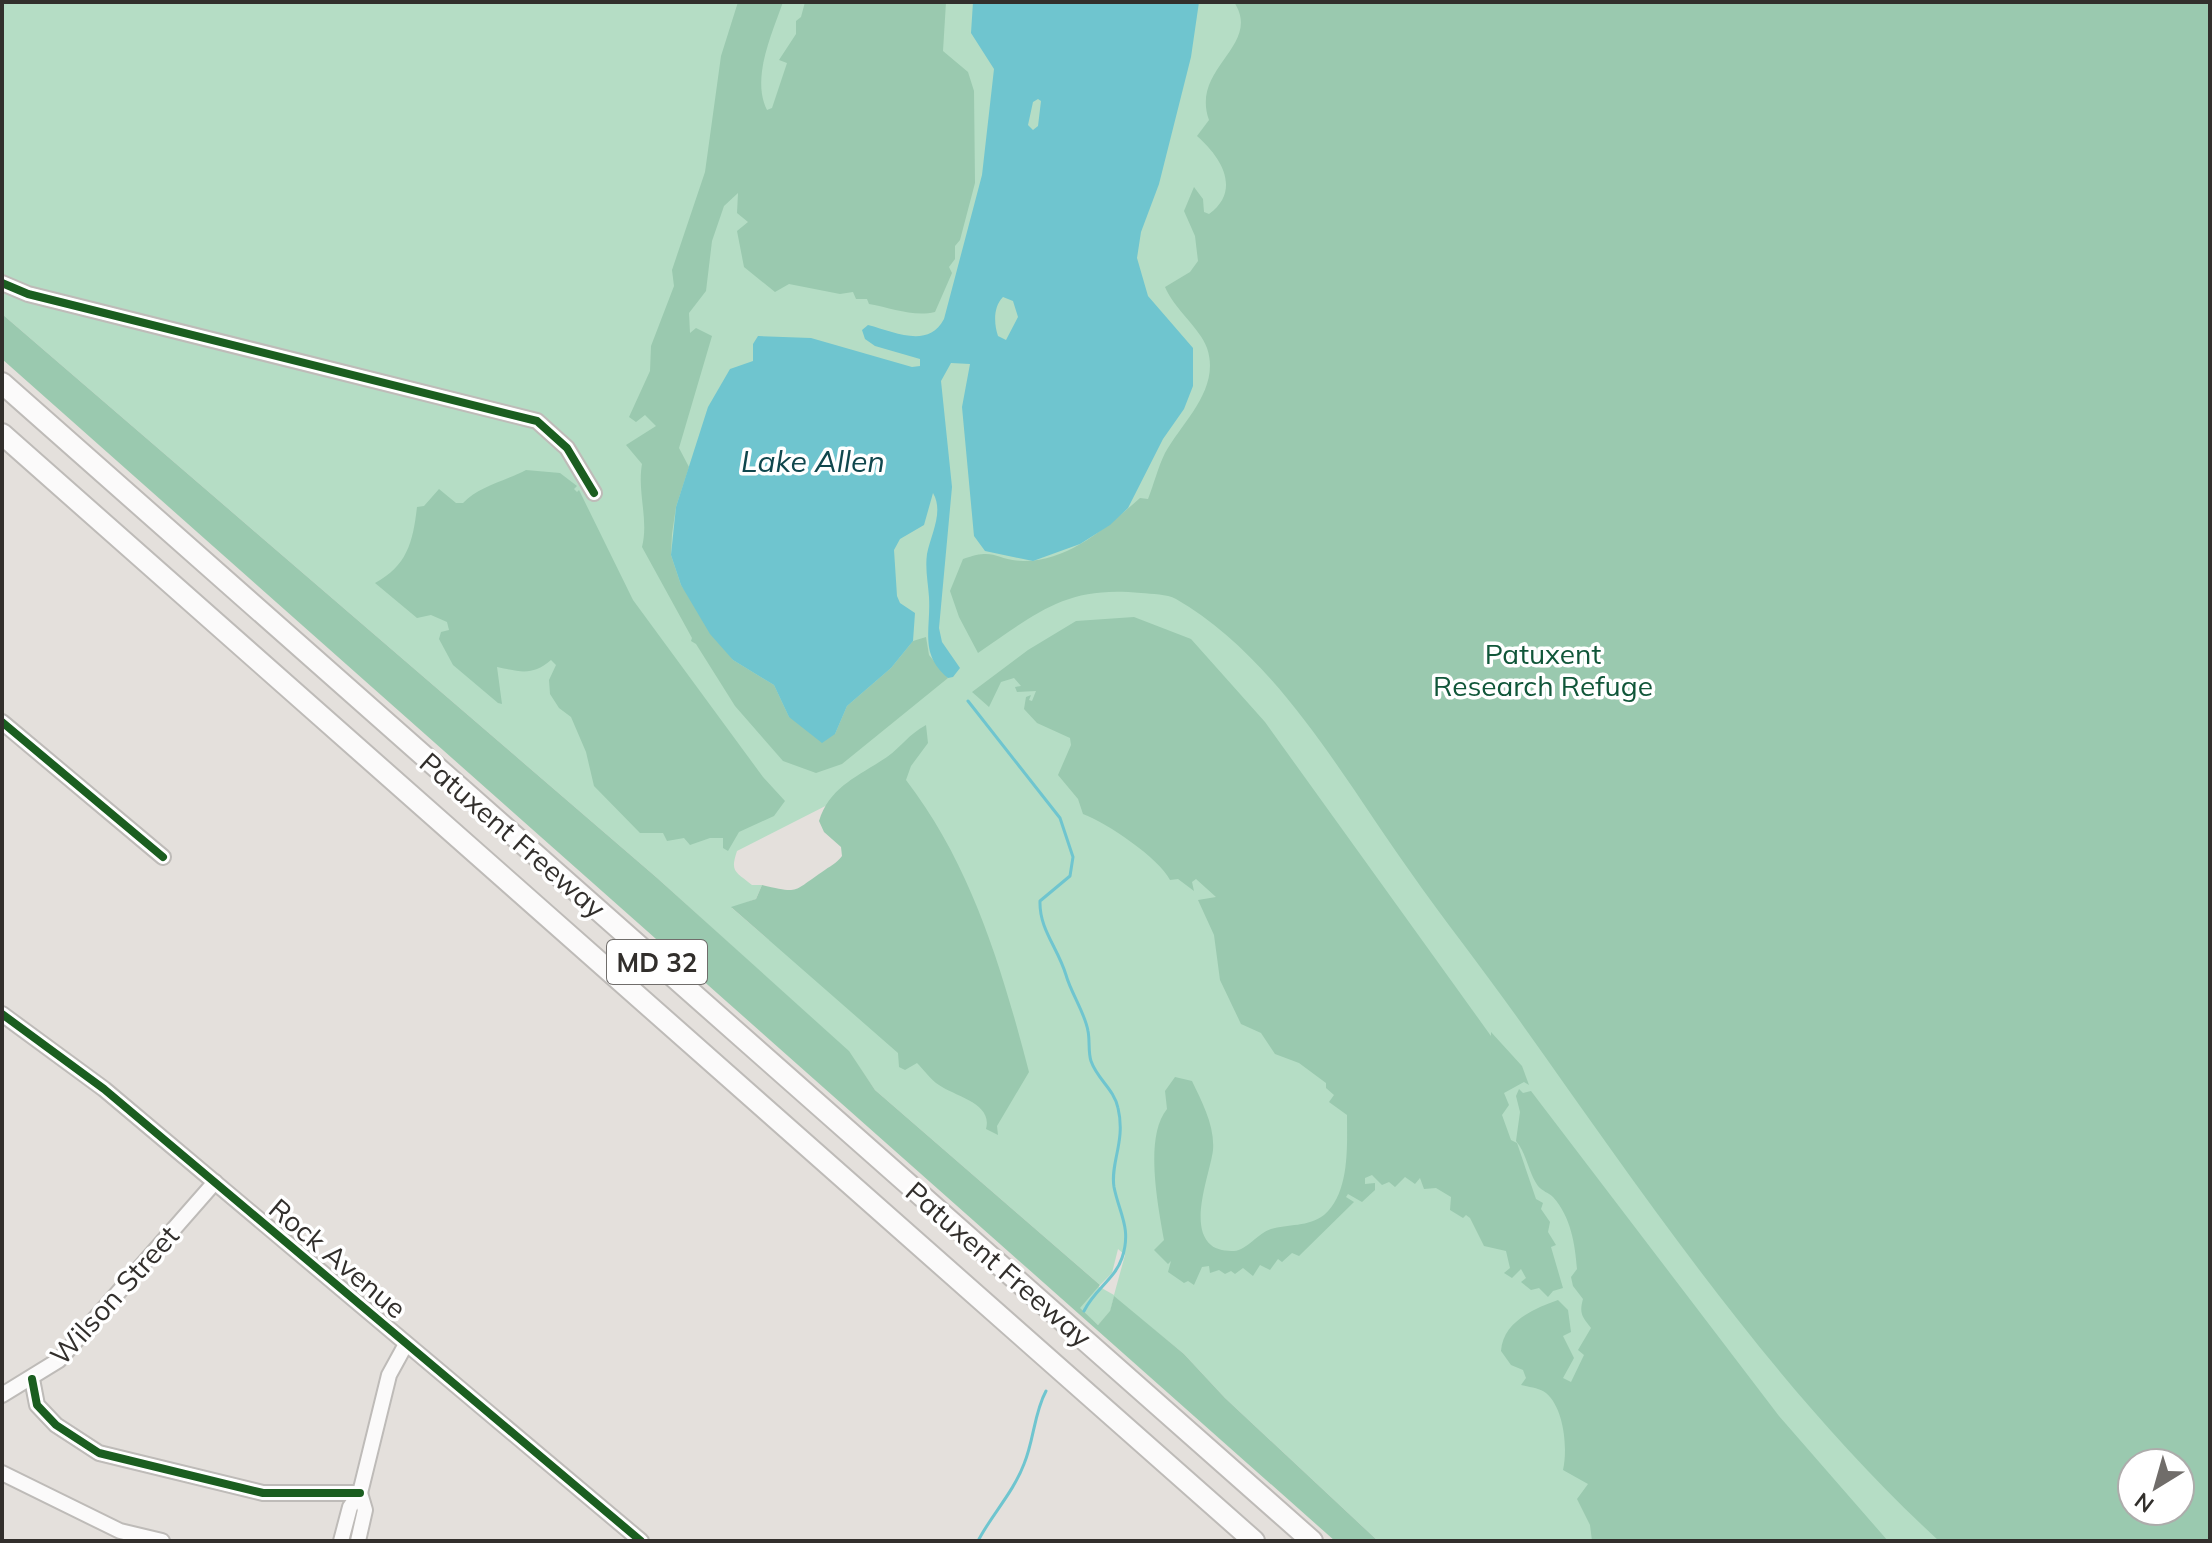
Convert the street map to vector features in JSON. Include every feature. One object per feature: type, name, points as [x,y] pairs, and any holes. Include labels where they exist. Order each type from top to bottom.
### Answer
[{"type":"highway","name":"Patuxent Freeway","points":[[2,383],[1312,1541]]},
{"type":"highway","name":"Patuxent Freeway","points":[[2,434],[1254,1541]]},
{"type":"street","points":[[2,283],[28,294],[537,421],[567,448],[594,493]]},
{"type":"street","points":[[2,722],[163,857]]},
{"type":"street","name":"Rock Avenue","points":[[2,1014],[104,1089],[641,1541]]},
{"type":"street","name":"Wilson Street","points":[[4,1392],[32,1379],[78,1340],[215,1182]]},
{"type":"street","points":[[341,1541],[350,1507],[360,1493],[389,1375],[406,1344]]},
{"type":"street","points":[[32,1379],[37,1405],[56,1425],[99,1453],[263,1493],[360,1493]]},
{"type":"street","points":[[2,1473],[120,1531],[162,1541]]},
{"type":"street","points":[[358,1541],[365,1510],[360,1493]]},
{"type":"green space","name":"Patuxent Research Refuge","points":[[2,2],[2210,2],[2210,1541],[1378,1541],[1225,1398],[1184,1354],[1114,1297],[1110,1312],[1098,1325],[1079,1308],[1098,1286],[1114,1295],[1125,1255],[1118,1249],[1112,1273],[1100,1285],[875,1090],[848,1051],[656,877],[2,314]],"holes":[[[849,794],[896,838],[769,940],[732,908],[756,899],[762,885],[752,885],[736,871],[737,851]]]},
{"type":"green space","points":[[738,2],[783,2],[762,70],[761,84],[767,110],[772,108],[787,63],[779,60],[796,34],[796,21],[801,17],[805,2],[946,2],[943,51],[968,72],[974,91],[975,183],[960,240],[955,246],[955,259],[949,267],[952,273],[935,312],[902,311],[869,304],[867,299],[856,299],[853,292],[840,294],[789,284],[775,292],[744,267],[737,231],[748,222],[737,213],[738,193],[724,206],[712,241],[706,291],[689,313],[690,333],[696,328],[712,336],[679,448],[689,467],[676,507],[671,555],[681,585],[733,660],[774,685],[789,717],[835,734],[847,706],[891,668],[913,641],[926,637],[929,655],[948,678],[842,764],[816,773],[783,761],[735,706],[696,644],[691,641],[642,547],[642,464],[626,445],[656,426],[645,415],[636,422],[629,417],[650,371],[651,346],[674,286],[672,270],[705,172],[721,56]]},
{"type":"green space","points":[[1234,2],[2210,2],[2210,1541],[1939,1541],[1823,1422],[1718,1295],[1423,890],[1306,722],[1277,686],[1212,623],[1168,596],[1092,593],[1036,614],[978,653],[959,617],[950,591],[963,559],[982,554],[1023,561],[1056,556],[1115,520],[1140,498],[1148,499],[1165,453],[1204,391],[1210,363],[1207,348],[1165,287],[1190,272],[1198,261],[1195,236],[1184,211],[1194,187],[1203,199],[1204,212],[1209,214],[1224,195],[1226,184],[1220,164],[1197,136],[1209,120],[1206,102],[1209,85],[1240,32],[1240,18]]},
{"type":"green space","points":[[2,314],[656,877],[849,1051],[875,1090],[1100,1285],[1080,1308],[1098,1325],[1110,1311],[1114,1296],[1184,1354],[1225,1398],[1378,1541],[1335,1541],[2,359]]},
{"type":"green space","points":[[526,470],[560,473],[577,486],[574,489],[579,490],[633,600],[763,777],[785,801],[774,816],[739,832],[728,851],[723,848],[723,838],[710,838],[690,845],[684,838],[667,841],[663,833],[640,833],[594,786],[586,752],[571,717],[559,708],[550,694],[549,680],[556,665],[551,660],[538,669],[526,671],[497,667],[502,704],[498,703],[453,665],[439,639],[441,632],[449,630],[447,622],[431,615],[417,618],[375,583],[401,561],[410,542],[417,507],[424,506],[439,489],[456,503],[463,503],[484,488]]},
{"type":"green space","points":[[1134,617],[1191,639],[1265,722],[1491,1036],[1491,1032],[1522,1066],[1529,1085],[1524,1082],[1504,1093],[1509,1105],[1502,1115],[1511,1140],[1517,1143],[1536,1199],[1543,1203],[1541,1209],[1550,1222],[1548,1232],[1556,1245],[1551,1247],[1563,1288],[1553,1291],[1548,1297],[1539,1288],[1531,1290],[1521,1282],[1526,1278],[1521,1269],[1512,1278],[1504,1273],[1510,1268],[1506,1251],[1484,1246],[1470,1218],[1466,1215],[1463,1218],[1450,1210],[1451,1197],[1436,1188],[1424,1189],[1420,1178],[1415,1184],[1405,1177],[1395,1187],[1389,1182],[1382,1185],[1372,1175],[1365,1178],[1365,1184],[1375,1183],[1375,1190],[1362,1202],[1348,1194],[1346,1197],[1354,1202],[1299,1256],[1292,1253],[1282,1262],[1278,1259],[1270,1270],[1260,1265],[1253,1276],[1243,1268],[1235,1274],[1231,1271],[1225,1274],[1219,1270],[1210,1273],[1209,1266],[1202,1267],[1194,1285],[1188,1281],[1184,1283],[1168,1272],[1171,1261],[1168,1264],[1154,1250],[1164,1240],[1154,1154],[1160,1121],[1167,1109],[1165,1091],[1175,1077],[1192,1081],[1210,1123],[1213,1150],[1202,1199],[1201,1226],[1211,1245],[1222,1250],[1239,1250],[1271,1229],[1305,1223],[1324,1215],[1339,1194],[1343,1182],[1347,1115],[1329,1102],[1334,1095],[1326,1088],[1326,1083],[1299,1063],[1275,1054],[1261,1033],[1241,1024],[1220,980],[1214,935],[1198,900],[1216,897],[1196,879],[1192,882],[1194,891],[1178,879],[1170,880],[1155,862],[1131,842],[1083,814],[1078,799],[1058,775],[1071,745],[1070,738],[1037,723],[1024,709],[1026,697],[1031,695],[1029,700],[1032,701],[1036,691],[1017,692],[1015,687],[1021,686],[1014,678],[1001,682],[989,707],[972,692],[1028,650],[1076,621]]},
{"type":"green space","points":[[926,725],[928,743],[911,766],[906,780],[929,813],[967,883],[996,957],[1029,1072],[997,1126],[998,1135],[986,1129],[987,1120],[979,1107],[936,1083],[917,1063],[905,1070],[899,1067],[898,1053],[731,907],[756,899],[762,885],[783,890],[795,889],[837,861],[842,856],[841,847],[824,832],[819,821],[830,799]]},
{"type":"green space","points":[[1519,1089],[1523,1093],[1531,1091],[1779,1416],[1888,1541],[1592,1541],[1590,1525],[1577,1499],[1588,1484],[1563,1470],[1565,1440],[1557,1408],[1544,1391],[1521,1385],[1526,1378],[1523,1370],[1511,1365],[1501,1351],[1513,1324],[1530,1312],[1558,1300],[1568,1310],[1571,1332],[1563,1336],[1574,1358],[1563,1378],[1571,1382],[1584,1355],[1578,1350],[1591,1328],[1582,1315],[1583,1299],[1573,1286],[1571,1277],[1577,1269],[1568,1222],[1553,1197],[1538,1186],[1516,1141],[1520,1112],[1516,1096]]},
{"type":"water","name":"Lake Allen","points":[[973,2],[1199,2],[1191,57],[1159,184],[1141,232],[1137,258],[1148,296],[1193,348],[1193,386],[1184,409],[1163,439],[1128,508],[1110,525],[1080,544],[1033,561],[985,551],[974,536],[962,407],[970,364],[951,363],[941,381],[952,487],[939,628],[942,642],[960,668],[953,677],[948,678],[933,660],[928,641],[926,565],[937,515],[933,493],[924,525],[900,539],[894,550],[897,596],[900,603],[915,613],[913,641],[891,668],[847,706],[835,734],[822,743],[789,717],[774,685],[733,660],[710,634],[681,585],[671,555],[676,507],[708,407],[730,369],[753,361],[753,344],[758,336],[811,338],[912,367],[920,366],[920,359],[875,346],[865,339],[862,330],[868,325],[920,336],[929,334],[944,319],[982,175],[994,69],[971,33]],"holes":[[[1041,101],[1038,126],[1033,130],[1028,125],[1033,102]],[[1003,297],[1013,301],[1018,317],[1006,340],[998,336],[995,321],[997,306]]]},
{"type":"waterway","points":[[968,701],[1060,818],[1073,857],[1070,876],[1040,901],[1041,911],[1086,1024],[1091,1061],[1118,1108],[1120,1131],[1113,1178],[1126,1238],[1119,1265],[1084,1311]]},
{"type":"waterway","points":[[978,1541],[1019,1475],[1046,1391]]},
{"type":"cycle path","points":[[2,283],[28,294],[537,421],[567,448],[594,493]]},
{"type":"cycle path","points":[[2,722],[163,857]]},
{"type":"cycle path","points":[[2,1014],[104,1089],[641,1541]]},
{"type":"cycle path","points":[[32,1379],[37,1405],[56,1425],[99,1453],[263,1493],[360,1493]]}]
